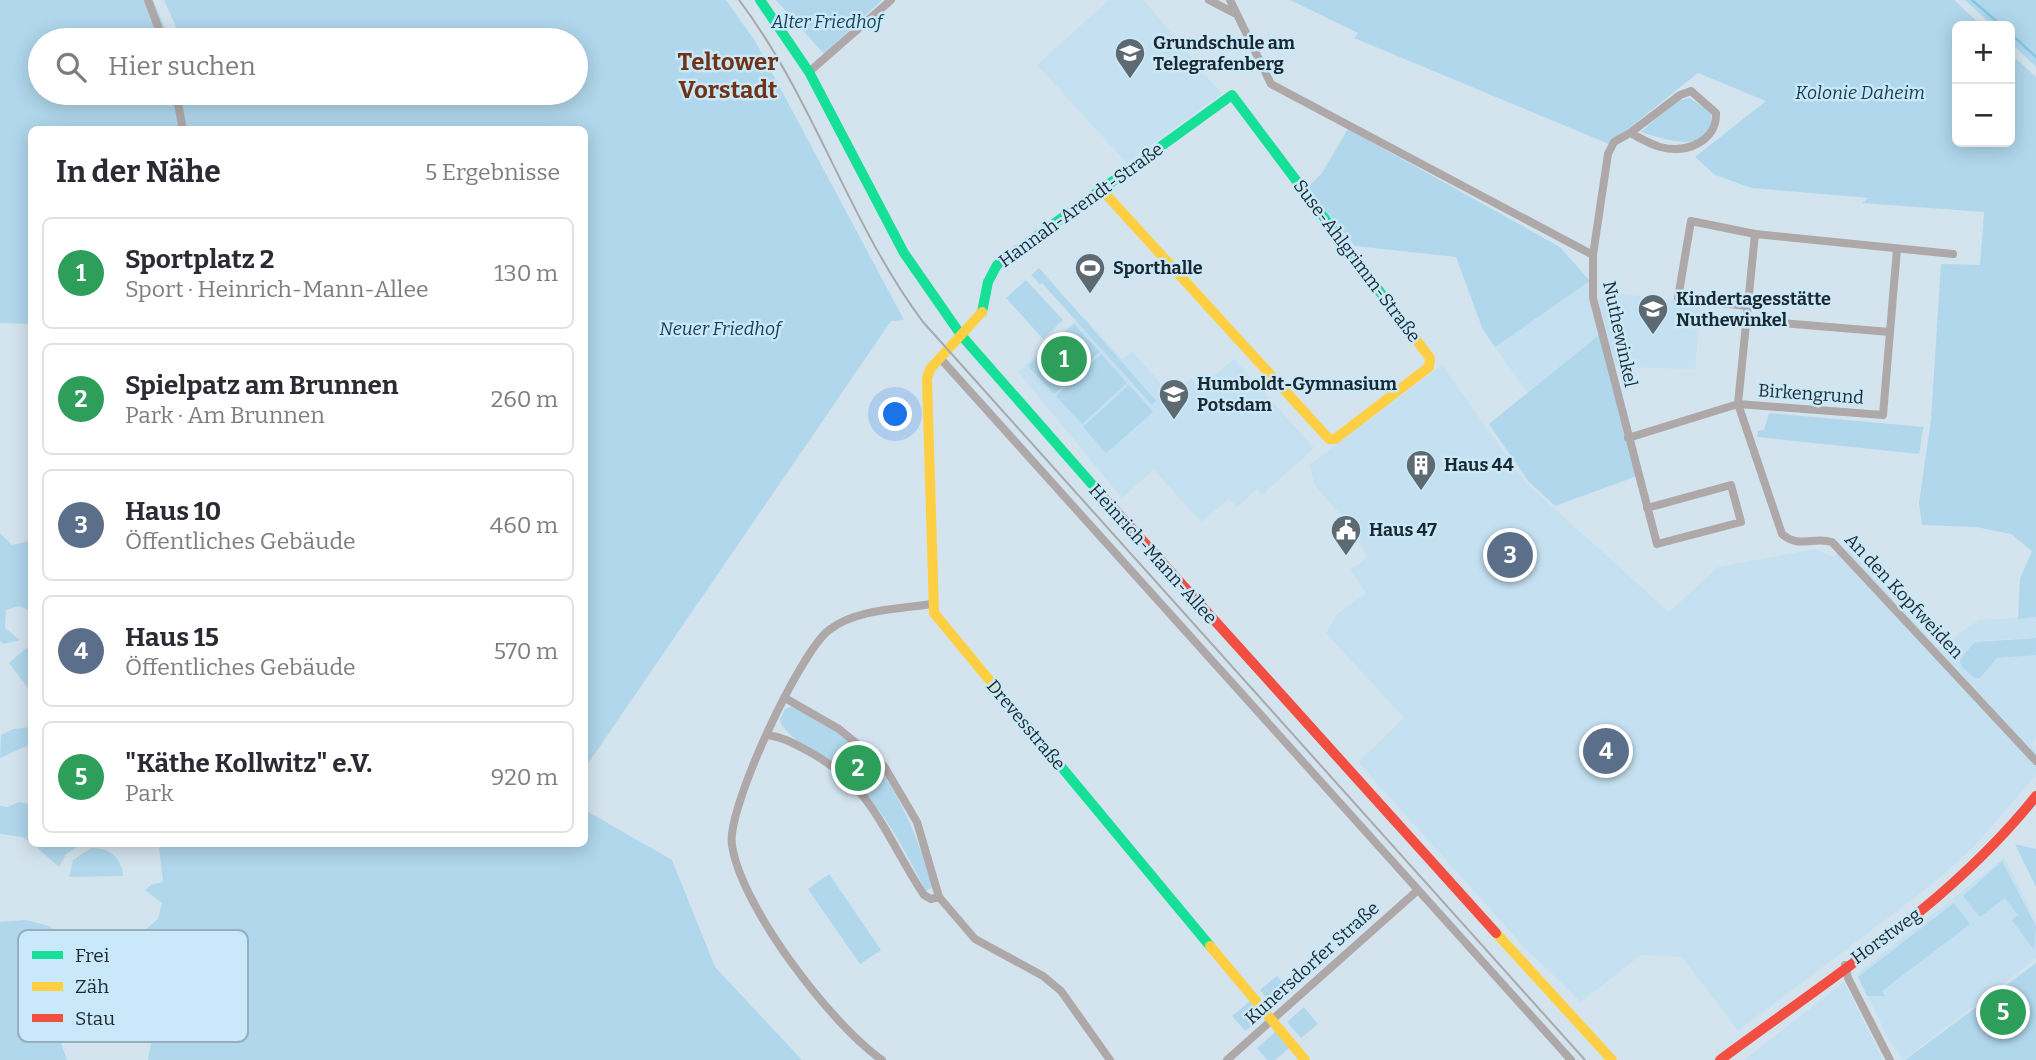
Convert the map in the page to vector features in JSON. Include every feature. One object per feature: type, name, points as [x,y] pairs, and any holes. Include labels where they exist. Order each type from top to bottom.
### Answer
[{"type":"street","points":[[148,0],[158,28]]},
{"type":"street","name":"Heinrich-Mann-Allee","points":[[760,0],[810,72],[904,253],[961,335],[1168,572],[1612,1060]]},
{"type":"street","points":[[810,72],[891,0]]},
{"type":"street","points":[[1209,0],[1234,13]]},
{"type":"street","points":[[1230,0],[1234,13],[1271,84],[1593,255]]},
{"type":"street","name":"Nuthewinkel","points":[[1630,133],[1662,148],[1693,145],[1709,138],[1717,127],[1716,113],[1691,91],[1680,95],[1614,142],[1608,154],[1591,280],[1597,317],[1628,438],[1647,508],[1657,544],[1741,522],[1731,485],[1647,508]]},
{"type":"street","name":"Hannah-Arendt-Straße","points":[[961,335],[981,316],[988,282],[997,265],[1232,95]]},
{"type":"street","name":"Suse-Ahlgrimm-Straße","points":[[1102,190],[1324,436],[1335,439],[1429,367],[1430,358],[1232,95]]},
{"type":"street","points":[[178,105],[182,126]]},
{"type":"street","points":[[1747,306],[1678,298],[1691,220],[1755,234],[1953,254]]},
{"type":"street","name":"An den Kopfweiden","points":[[1755,234],[1738,404],[1782,534],[1790,541],[1800,543],[1824,539],[1832,542],[2036,761]]},
{"type":"street","name":"Birkengrund","points":[[1738,404],[1883,415],[1897,249]]},
{"type":"street","points":[[1746,320],[1890,332]]},
{"type":"street","points":[[882,1060],[844,1027],[781,947],[750,895],[737,864],[731,839],[732,820],[785,698],[813,648],[837,624],[855,617],[932,604],[927,379],[930,369],[961,335]]},
{"type":"street","name":"Heinrich-Mann-Allee","points":[[940,358],[1571,1060]]},
{"type":"street","points":[[1628,438],[1738,404]]},
{"type":"street","name":"Drevesstraße","points":[[932,604],[934,613],[1305,1060]]},
{"type":"street","points":[[785,698],[839,729],[884,766],[917,822],[939,897],[975,939],[1043,976],[1061,991],[1110,1060]]},
{"type":"street","points":[[768,735],[780,736],[811,752],[850,781],[874,807],[924,895],[931,899],[939,897]]},
{"type":"street","name":"Horstweg","points":[[1720,1060],[1951,888],[2004,836],[2036,796]]},
{"type":"street","name":"Kunersdorfer Straße","points":[[1227,1060],[1418,890]]},
{"type":"street","points":[[1845,965],[1848,978],[1890,1060]]},
{"type":"shaded area","name":"Grundschule am Telegrafenberg","points":[[1109,0],[1144,0],[1221,94],[1127,163],[1037,65]]},
{"type":"shaded area","points":[[1590,281],[1599,335],[1528,393],[1495,347]]},
{"type":"shaded area","name":"Kindertagesstätte Nuthewinkel","points":[[1623,294],[1701,304],[1695,369],[1614,367],[1598,299]]},
{"type":"shaded area","name":"Humboldt-Gymnasium Potsdam","points":[[1082,315],[1122,359],[1132,351],[1171,395],[1191,378],[1200,388],[1234,359],[1314,448],[1262,495],[1257,489],[1237,507],[1229,499],[1201,522],[1154,470],[1122,498],[1018,372]]},
{"type":"shaded area","points":[[1442,365],[1525,482],[1669,612],[1718,567],[1815,549],[1834,557],[1847,549],[1939,648],[1979,620],[2036,617],[2036,638],[1974,641],[1960,660],[1962,667],[1973,678],[1980,678],[1997,658],[2036,655],[2036,739],[2032,744],[2036,749],[2036,775],[1974,847],[1934,883],[1738,1031],[1682,957],[1641,955],[1581,1002],[1526,949],[1358,762],[1404,718],[1326,633],[1337,614],[1366,593],[1350,570],[1368,557],[1340,514],[1315,486],[1309,465]]},
{"type":"shaded area","points":[[2004,858],[2036,920],[2036,959],[1903,1060],[1890,1042],[1857,974]]},
{"type":"shaded area","points":[[1844,982],[1883,1060],[1744,1060],[1771,1039]]},
{"type":"green space","name":"Neuer Friedhof","points":[[0,0],[153,0],[165,28],[28,28],[28,105],[588,105],[588,28],[176,28],[164,0],[726,0],[755,41],[904,320],[891,321],[588,764],[588,126],[28,126],[28,324],[0,323]]},
{"type":"green space","name":"Alter Friedhof","points":[[776,0],[882,0],[824,54]]},
{"type":"green space","name":"Kolonie Daheim","points":[[1290,0],[1954,0],[1977,21],[1952,21],[1952,147],[2015,147],[2015,58],[2036,77],[2036,617],[2018,619],[2020,579],[2032,551],[2011,534],[1976,527],[1922,525],[1919,503],[1931,420],[1941,264],[1980,265],[1984,212],[1862,203],[1869,198],[1752,188],[1715,175],[1695,157],[1766,101],[1698,73],[1609,144],[1354,38],[1358,33]]},
{"type":"green space","points":[[1965,0],[2036,0],[2036,67],[2015,47],[2015,21],[1988,21]]},
{"type":"green space","points":[[1689,98],[1711,112],[1710,126],[1705,135],[1687,142],[1663,139],[1641,132],[1677,101]]},
{"type":"green space","points":[[1348,129],[1560,247],[1590,281],[1495,347],[1483,330],[1456,257],[1355,246],[1307,188],[1322,173]]},
{"type":"green space","points":[[1039,268],[1156,401],[1152,405],[1042,283],[1031,275]]},
{"type":"green space","points":[[1026,280],[1063,320],[1043,339],[1006,298]]},
{"type":"green space","points":[[1074,324],[1100,352],[1054,394],[1028,366]]},
{"type":"green space","points":[[1599,335],[1637,476],[1555,506],[1528,481],[1489,424]]},
{"type":"green space","points":[[1101,354],[1127,383],[1082,424],[1056,396]]},
{"type":"green space","points":[[1129,385],[1153,412],[1106,453],[1083,427]]},
{"type":"green space","points":[[1769,413],[1924,427],[1919,454],[1757,437],[1758,431],[1764,430]]},
{"type":"green space","points":[[0,533],[12,545],[28,541],[28,610],[19,606],[6,610],[5,628],[20,640],[3,644],[0,641]]},
{"type":"green space","points":[[2036,638],[2036,655],[1997,658],[1980,678],[1974,678],[1962,667],[1960,660],[1974,642]]},
{"type":"green space","points":[[28,647],[28,688],[9,663]]},
{"type":"green space","points":[[792,706],[852,740],[881,771],[908,818],[933,887],[926,891],[879,810],[854,782],[796,739],[783,726],[780,719],[785,709]]},
{"type":"green space","points":[[28,727],[28,745],[0,758],[1,735],[13,729]]},
{"type":"green space","points":[[19,802],[28,804],[28,841],[23,837],[0,834],[0,806],[7,807]]},
{"type":"green space","points":[[588,812],[672,860],[715,967],[802,1060],[148,1060],[151,1042],[248,1042],[248,930],[145,930],[158,919],[162,903],[145,890],[151,885],[163,882],[159,847],[588,847]]},
{"type":"green space","points":[[2015,844],[2036,849],[2036,887]]},
{"type":"green space","points":[[36,847],[76,847],[66,854],[59,867]]},
{"type":"green space","points":[[91,848],[103,849],[113,855],[120,864],[123,876],[69,877],[73,860]]},
{"type":"green space","points":[[2002,861],[2036,927],[2034,950],[2012,920],[2018,915],[2005,898],[1980,917],[1963,896]]},
{"type":"green space","points":[[829,874],[881,950],[860,964],[808,889]]},
{"type":"green space","points":[[1954,903],[1970,924],[1882,991],[1885,996],[1867,996],[1858,977]]},
{"type":"green space","points":[[26,920],[54,930],[18,930],[18,1042],[61,1042],[67,1060],[0,1060],[0,922]]},
{"type":"green space","points":[[2036,963],[2036,1060],[1905,1060]]},
{"type":"green space","points":[[1277,976],[1291,992],[1274,1007],[1260,990]]},
{"type":"green space","points":[[1250,1001],[1263,1016],[1245,1031],[1232,1016]]},
{"type":"green space","points":[[1304,1007],[1318,1024],[1301,1038],[1287,1022]]},
{"type":"green space","points":[[1276,1031],[1290,1047],[1275,1060],[1267,1060],[1257,1048]]},
{"type":"waterway","points":[[1972,0],[1996,21]]},
{"type":"waterway","points":[[2015,38],[2036,57]]},
{"type":"tram line","points":[[739,0],[789,78],[874,244],[923,322],[1585,1060]]},
{"type":"traffic: fast","points":[[760,0],[809,72],[904,253],[961,335],[1097,490]]},
{"type":"traffic: fast","points":[[982,312],[988,282],[997,265],[1232,95],[1389,304]]},
{"type":"traffic: fast","points":[[1024,722],[1210,946]]},
{"type":"traffic: slow","points":[[1102,190],[1329,439],[1335,439],[1429,367],[1430,358],[1389,304]]},
{"type":"traffic: slow","points":[[982,312],[930,369],[927,379],[934,613],[1024,722]]},
{"type":"traffic: slow","points":[[1496,933],[1612,1060]]},
{"type":"traffic: slow","points":[[1210,946],[1305,1060]]},
{"type":"traffic: jam","points":[[1097,490],[1496,933]]},
{"type":"traffic: jam","points":[[1720,1060],[1846,969],[1927,905],[1966,871],[2036,796]]},
{"type":"place","name":"Grundschule am Telegrafenberg","points":[[1130,80]]},
{"type":"place","name":"Sporthalle","points":[[1090,295]]},
{"type":"place","name":"Kindertagesstätte Nuthewinkel","points":[[1653,336]]},
{"type":"place","name":"Sportplatz 2","points":[[1064,359]]},
{"type":"place","name":"Humboldt-Gymnasium Potsdam","points":[[1174,421]]},
{"type":"place","name":"Haus 44","points":[[1421,492]]},
{"type":"place","name":"Haus 10","points":[[1510,555]]},
{"type":"place","name":"Haus 47","points":[[1346,557]]},
{"type":"place","name":"Haus 15","points":[[1606,751]]},
{"type":"place","name":"Spielpatz am Brunnen","points":[[858,768]]},
{"type":"place","name":"\"Käthe Kollwitz\" e.V.","points":[[2003,1012]]},
{"type":"district","name":"Teltower Vorstadt","points":[[728,76]]}]
